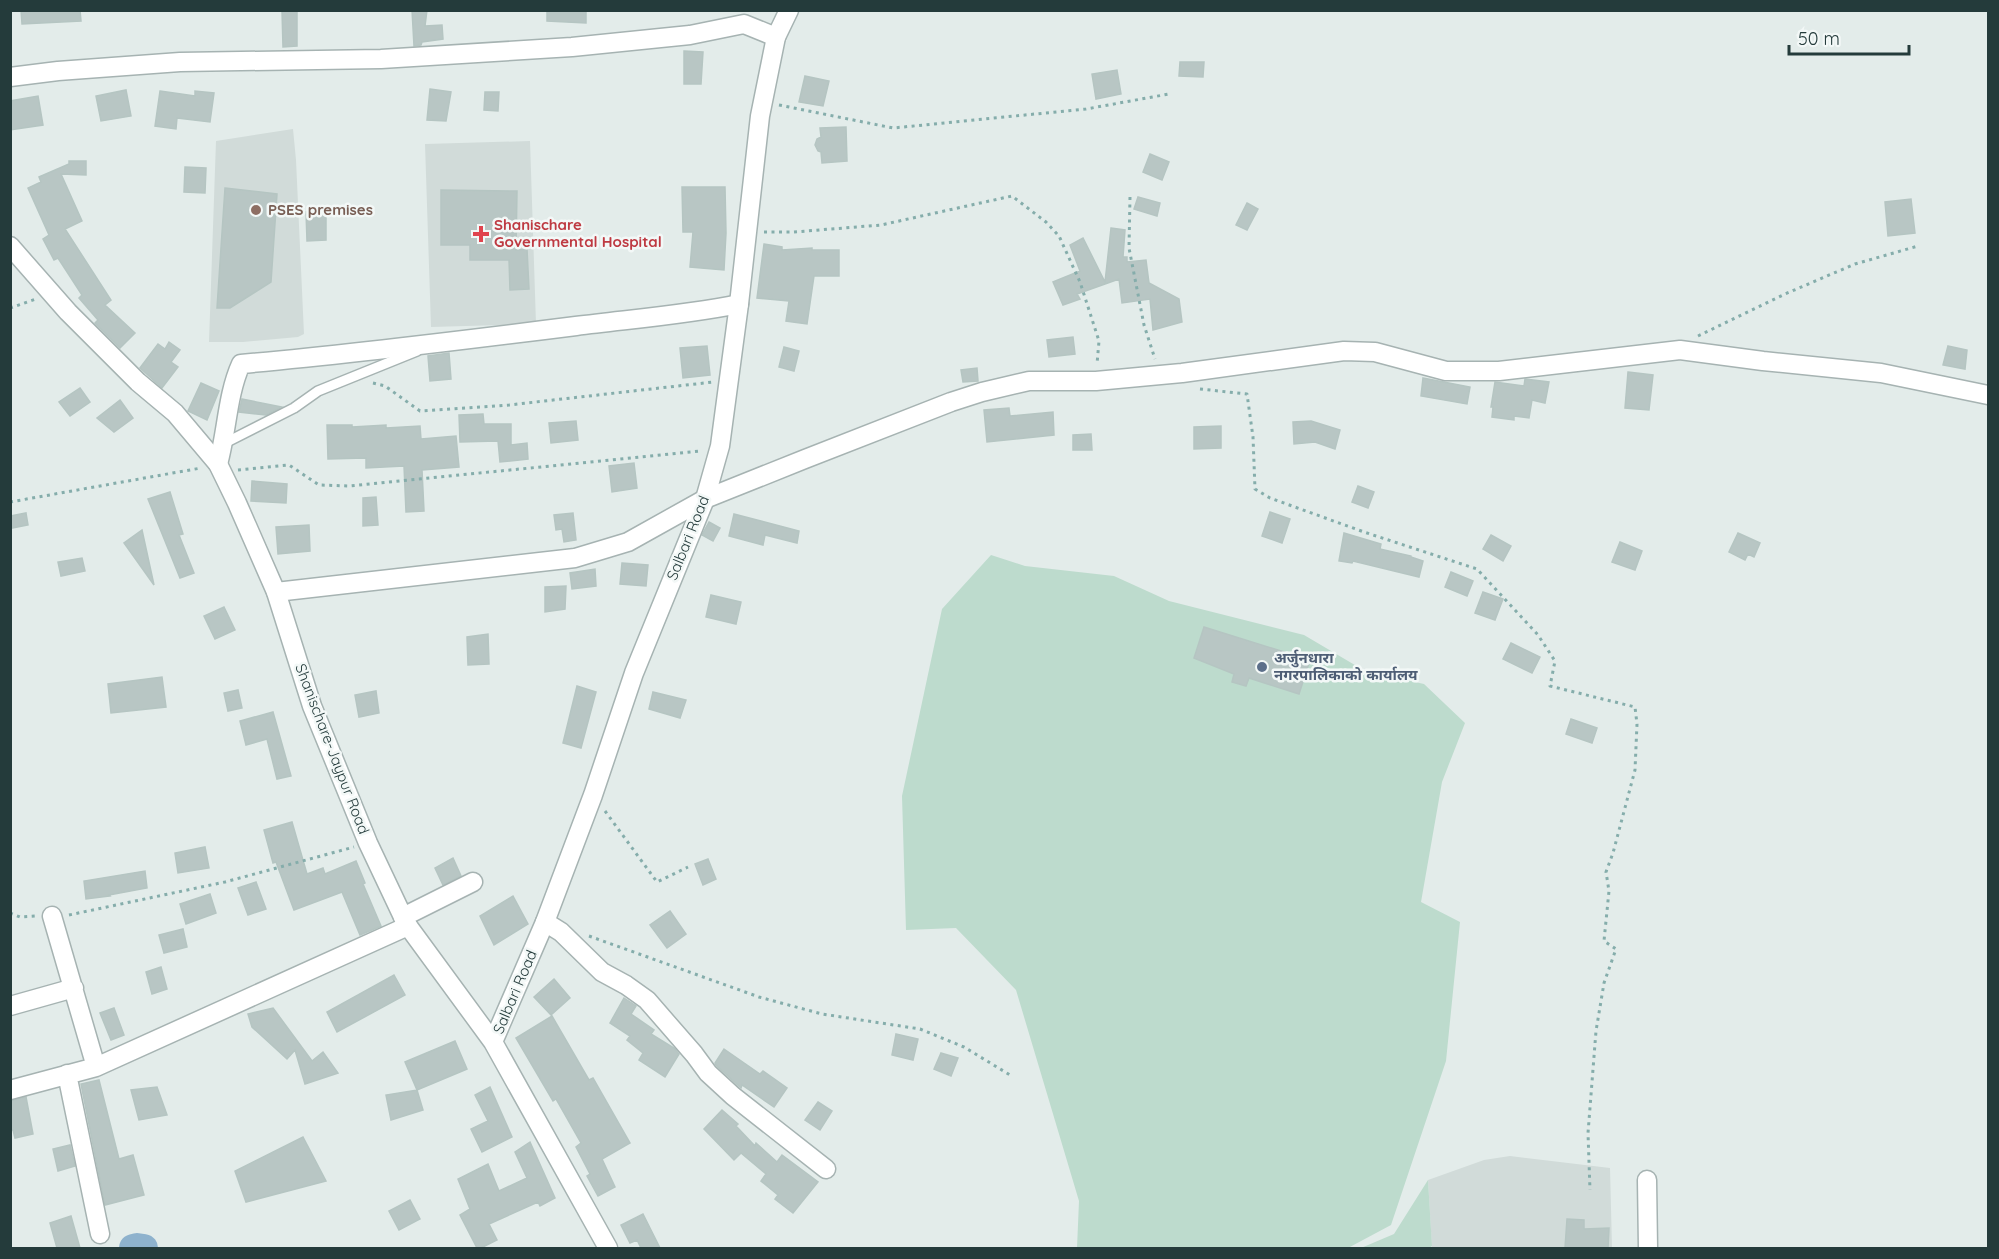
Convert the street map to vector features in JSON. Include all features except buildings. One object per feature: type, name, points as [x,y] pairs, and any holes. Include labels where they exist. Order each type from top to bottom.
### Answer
[{"type":"street","name":"Salbari Road","points":[[493,1042],[545,922],[593,795],[634,672],[705,499],[715,465],[720,446],[739,304],[762,102],[776,37],[789,10]]},
{"type":"street","points":[[10,76],[180,62],[381,59],[572,46],[690,36],[744,17],[776,37]]},
{"type":"street","name":"Shanischare-Jaypur Road","points":[[10,246],[52,294],[138,382],[175,413],[220,468],[276,592],[312,706],[368,843],[405,921],[493,1042],[608,1248]]},
{"type":"street","points":[[220,468],[235,378],[241,364],[698,312],[739,304]]},
{"type":"street","points":[[276,592],[575,558],[628,542],[705,499],[951,402],[1029,381],[1096,381],[1160,375],[1344,351],[1376,352],[1446,371],[1499,371],[1680,350],[1881,373],[1989,395]]},
{"type":"street","points":[[10,1090],[96,1067],[405,921],[473,882]]},
{"type":"street","points":[[52,916],[96,1067]]},
{"type":"street","points":[[545,922],[561,932],[602,972],[647,1000],[694,1054],[708,1074],[826,1169]]},
{"type":"street","points":[[10,1006],[74,988]]},
{"type":"street","points":[[67,1074],[100,1234]]},
{"type":"street","points":[[1647,1180],[1648,1248]]},
{"type":"lane","points":[[223,444],[294,408],[318,391],[439,343]]},
{"type":"path","points":[[762,102],[893,128],[1086,109],[1169,94]]},
{"type":"path","points":[[747,232],[794,232],[880,225],[1012,196],[1046,222],[1059,236],[1080,282],[1099,341],[1096,381]]},
{"type":"path","points":[[1130,197],[1129,248],[1144,325],[1160,375]]},
{"type":"path","points":[[1680,350],[1700,334],[1785,294],[1855,264],[1918,246]]},
{"type":"path","points":[[10,308],[52,294]]},
{"type":"path","points":[[354,377],[385,386],[420,411],[509,405],[729,380]]},
{"type":"path","points":[[1190,388],[1247,394],[1253,438],[1255,489],[1270,498],[1364,532],[1477,569],[1538,634],[1555,662],[1550,686],[1635,707],[1637,724],[1635,770],[1606,872],[1609,891],[1604,941],[1616,949],[1604,983],[1596,1031],[1588,1133],[1590,1190]]},
{"type":"path","points":[[10,502],[220,468],[289,465],[319,485],[349,486],[700,451],[715,465]]},
{"type":"path","points":[[593,795],[657,882],[688,867]]},
{"type":"path","points":[[10,913],[20,917],[75,915],[225,882],[368,843]]},
{"type":"path","points":[[561,932],[574,930],[769,1000],[822,1014],[920,1029],[964,1047],[1010,1075]]},
{"type":"shaded area","name":"PSES premises","points":[[293,129],[304,334],[298,337],[243,342],[209,342],[216,141]]},
{"type":"shaded area","name":"Shanischare Governmental Hospital","points":[[530,141],[536,324],[431,327],[425,144]]},
{"type":"shaded area","points":[[1510,1156],[1610,1168],[1612,1248],[1432,1248],[1428,1180],[1484,1160]]},
{"type":"green space","points":[[991,555],[1025,566],[1114,576],[1169,601],[1304,635],[1365,671],[1424,684],[1465,723],[1442,782],[1421,902],[1460,922],[1446,1061],[1391,1225],[1348,1248],[1077,1248],[1079,1201],[1016,990],[956,928],[906,930],[902,796],[942,609]]},
{"type":"green space","points":[[1428,1180],[1432,1246],[1429,1248],[1361,1248],[1394,1234]]},
{"type":"waterway","points":[[133,1248],[144,1248]]},
{"type":"place","name":"PSES premises","points":[[256,210]]},
{"type":"place","name":"Shanischare Governmental Hospital","points":[[481,234]]},
{"type":"place","name":"अर्जुनधारा नगरपालिकाको कार्यालय","points":[[1262,667]]}]
